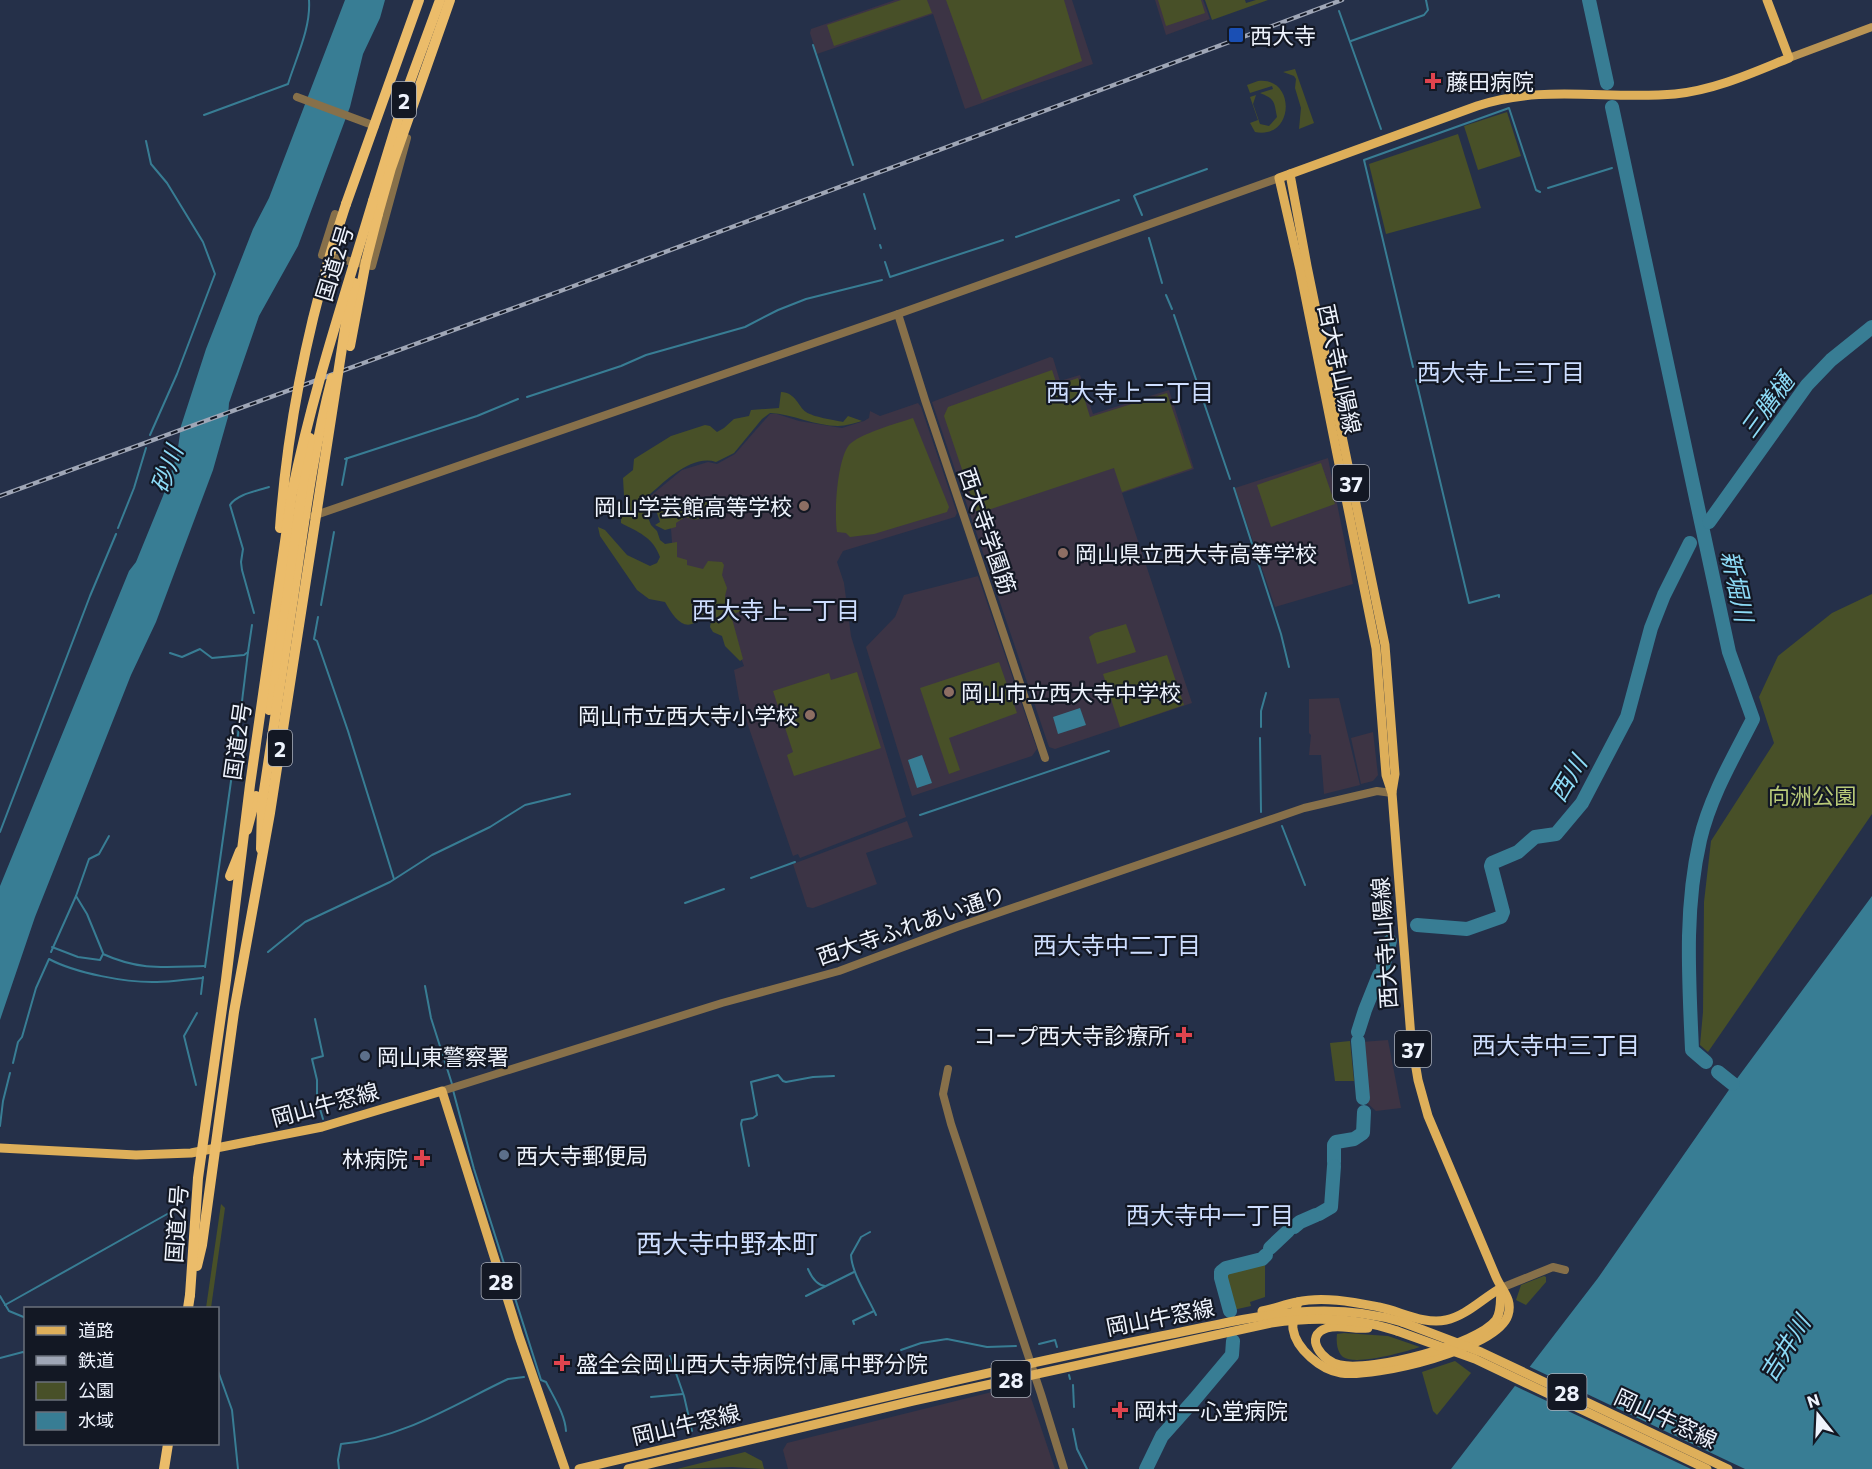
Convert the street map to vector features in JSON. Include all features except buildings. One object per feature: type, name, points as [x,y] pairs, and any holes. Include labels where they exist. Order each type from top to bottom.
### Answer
[{"type":"highway","points":[[274,615],[283,491],[301,366],[330,251],[419,0]]},
{"type":"highway","name":"国道2号","points":[[190,1295],[198,1178],[292,493],[300,452],[322,369],[407,90],[440,0]]},
{"type":"highway","points":[[311,549],[326,497],[356,311],[378,214],[428,58],[450,0]]},
{"type":"highway","name":"国道2号","points":[[188,1307],[202,1245],[234,1012],[270,813],[346,322],[373,201]]},
{"type":"highway","points":[[230,876],[255,804],[325,401],[346,322]]},
{"type":"highway","points":[[262,891],[260,823],[262,804],[303,483],[322,369]]},
{"type":"highway","points":[[164,1469],[168,1445]]},
{"type":"main road","points":[[1767,0],[1789,58]]},
{"type":"main road","points":[[1279,178],[1477,106],[1509,97],[1538,94],[1651,95],[1691,92],[1725,83],[1872,27]]},
{"type":"main road","name":"西大寺山陽線","points":[[1290,174],[1385,645],[1395,774],[1392,793],[1411,1038],[1418,1080],[1428,1116],[1501,1288],[1509,1298],[1508,1315],[1495,1333],[1439,1356],[1384,1371],[1341,1373],[1322,1366],[1307,1354],[1298,1341],[1293,1326],[1296,1311]]},
{"type":"main road","name":"西大寺山陽線","points":[[1279,178],[1376,648],[1386,775],[1392,793]]},
{"type":"main road","name":"岡山牛窓線","points":[[0,1148],[136,1155],[191,1153],[322,1127],[449,1089]]},
{"type":"main road","name":"28","points":[[449,1089],[519,1336],[565,1469]]},
{"type":"main road","points":[[1296,1311],[1334,1300],[1381,1307],[1438,1322],[1465,1312],[1501,1288]]},
{"type":"main road","points":[[1382,1326],[1363,1329],[1337,1326],[1325,1328],[1319,1333],[1315,1342],[1318,1351],[1326,1360],[1339,1365],[1356,1367],[1391,1363],[1442,1349],[1492,1324],[1499,1315],[1501,1288]]},
{"type":"main road","name":"岡山牛窓線","points":[[579,1469],[698,1443],[1031,1363],[1202,1328],[1226,1319],[1296,1311],[1359,1312],[1481,1352],[1728,1469]]},
{"type":"main road","name":"岡山牛窓線","points":[[628,1469],[1034,1374],[1265,1324],[1296,1311],[1382,1326],[1400,1326],[1707,1469]]},
{"type":"street","points":[[300,98],[375,126]]},
{"type":"street","points":[[335,214],[322,255],[372,266],[407,136]]},
{"type":"street","points":[[278,527],[355,503],[898,314],[1279,178]]},
{"type":"street","name":"西大寺学園筋","points":[[898,314],[928,411],[1045,758]]},
{"type":"street","name":"西大寺ふれあい通り","points":[[449,1089],[732,1001],[839,971],[947,931],[1304,808],[1377,791],[1392,793]]},
{"type":"street","points":[[948,1069],[943,1094],[951,1124],[1064,1469]]},
{"type":"street","points":[[1501,1288],[1556,1266],[1565,1270]]},
{"type":"shaded area","points":[[895,0],[1072,0],[1093,64],[965,109],[933,14],[817,54],[810,33],[811,29]]},
{"type":"shaded area","points":[[1155,0],[1203,0],[1210,19],[1166,35]]},
{"type":"shaded area","name":"岡山県立西大寺高等学校","points":[[1050,357],[1053,358],[1060,381],[1080,375],[1093,414],[1169,390],[1194,469],[1122,493],[1192,703],[1055,749],[1049,747],[932,402]]},
{"type":"shaded area","points":[[918,403],[957,513],[955,517],[843,551],[837,562],[844,583],[851,636],[906,817],[800,858],[798,854],[793,856],[739,699],[734,670],[744,666],[714,590],[673,555],[671,529],[648,498],[682,470],[708,462],[717,464],[735,454],[770,414],[842,428],[869,418],[870,411],[880,416]]},
{"type":"shaded area","points":[[1328,458],[1353,584],[1275,607],[1235,488]]},
{"type":"shaded area","name":"岡山市立西大寺中学校","points":[[978,576],[1037,749],[1032,756],[912,796],[866,647],[895,617],[904,595]]},
{"type":"shaded area","points":[[1339,698],[1360,785],[1324,794],[1321,755],[1309,755],[1311,735],[1309,733],[1309,699]]},
{"type":"shaded area","points":[[1373,732],[1378,775],[1373,781],[1361,784],[1351,738]]},
{"type":"shaded area","points":[[907,821],[913,837],[866,853],[877,884],[813,908],[807,907],[793,864]]},
{"type":"shaded area","points":[[1388,1040],[1401,1108],[1376,1111],[1367,1103],[1361,1042]]},
{"type":"shaded area","points":[[1020,1385],[1028,1389],[1055,1469],[788,1469],[783,1450],[787,1443]]},
{"type":"green space","points":[[901,0],[927,0],[932,13],[834,46],[827,25]]},
{"type":"green space","points":[[946,0],[1064,0],[1082,61],[982,100]]},
{"type":"green space","points":[[1158,0],[1201,0],[1205,13],[1166,26]]},
{"type":"green space","points":[[1205,0],[1245,0],[1246,3],[1268,0],[1212,20]]},
{"type":"green space","points":[[1295,69],[1314,123],[1299,129],[1301,108],[1295,88],[1296,79],[1283,72]]},
{"type":"green space","points":[[1258,81],[1270,82],[1279,88],[1284,97],[1286,108],[1284,118],[1278,127],[1268,132],[1255,132],[1250,123],[1258,120],[1250,97],[1256,95],[1253,104],[1260,124],[1269,126],[1277,117],[1273,101],[1260,93],[1273,89],[1272,86],[1250,93],[1247,85]]},
{"type":"green space","points":[[1507,112],[1521,156],[1478,170],[1464,126]]},
{"type":"green space","points":[[1458,134],[1481,208],[1386,234],[1369,164]]},
{"type":"green space","points":[[1052,370],[1057,385],[1078,378],[1090,417],[1167,393],[1192,468],[1122,492],[1114,468],[988,510],[976,511],[944,416],[948,407]]},
{"type":"green space","points":[[781,392],[790,395],[806,412],[813,415],[843,422],[848,416],[862,421],[838,426],[770,413],[762,419],[734,453],[716,462],[697,462],[688,466],[670,477],[647,497],[664,512],[666,507],[673,503],[685,503],[703,498],[711,504],[707,516],[695,520],[685,517],[676,523],[676,527],[665,530],[655,525],[660,522],[656,510],[651,507],[642,510],[657,531],[660,540],[665,544],[677,542],[677,557],[687,560],[687,565],[703,569],[708,561],[722,562],[724,565],[722,575],[727,588],[725,596],[728,605],[733,604],[735,608],[744,610],[731,615],[743,659],[740,661],[725,646],[722,636],[713,632],[710,627],[712,615],[704,614],[698,621],[687,625],[677,620],[665,602],[649,599],[637,590],[600,536],[598,527],[605,530],[627,555],[650,566],[657,563],[660,557],[649,540],[621,523],[621,514],[625,513],[623,478],[633,470],[634,459],[671,436],[705,425],[717,432],[734,419],[749,416],[751,410],[779,408]]},
{"type":"green space","points":[[913,418],[949,507],[947,512],[874,534],[850,537],[846,533],[837,532],[836,501],[839,474],[849,445],[870,433]]},
{"type":"green space","points":[[1321,463],[1335,504],[1271,527],[1257,485]]},
{"type":"green space","name":"向洲公園","points":[[1872,594],[1872,814],[1708,1052],[1700,1045],[1703,1012],[1704,902],[1711,841],[1774,743],[1759,697],[1778,656],[1832,613]]},
{"type":"green space","points":[[1126,624],[1136,652],[1097,664],[1089,637]]},
{"type":"green space","points":[[1167,655],[1184,705],[1120,727],[1103,674]]},
{"type":"green space","points":[[999,662],[1017,713],[949,738],[960,770],[949,774],[920,688]]},
{"type":"green space","points":[[857,672],[881,748],[794,776],[787,755],[793,752],[773,691],[829,673],[831,680]]},
{"type":"green space","points":[[1350,1041],[1354,1081],[1335,1081],[1330,1043]]},
{"type":"green space","points":[[221,1204],[225,1208],[211,1307],[206,1307]]},
{"type":"green space","points":[[1265,1262],[1265,1297],[1250,1302],[1251,1306],[1233,1310],[1224,1275]]},
{"type":"green space","points":[[1544,1276],[1546,1282],[1526,1305],[1516,1300],[1521,1285]]},
{"type":"green space","points":[[1337,1334],[1388,1336],[1420,1347],[1369,1359],[1349,1359],[1341,1355],[1337,1347]]},
{"type":"green space","points":[[1455,1361],[1471,1373],[1437,1415],[1433,1411],[1422,1372]]},
{"type":"green space","points":[[745,1452],[762,1461],[764,1469],[732,1467],[677,1469]]},
{"type":"water","points":[[345,0],[385,0],[380,18],[363,54],[350,107],[298,246],[259,316],[229,403],[228,417],[213,470],[156,622],[131,675],[35,917],[0,1020],[0,886],[129,571],[136,562],[163,496],[177,455],[181,426],[206,349],[253,229],[269,198]]},
{"type":"water","points":[[1080,708],[1086,725],[1058,734],[1053,717]]},
{"type":"water","points":[[922,755],[932,783],[917,788],[908,760]]},
{"type":"water","name":"吉井川","points":[[1872,896],[1872,1469],[1451,1469],[1598,1278],[1733,1084]]},
{"type":"pier","points":[[1528,1366],[1745,1469],[1691,1469],[1513,1385]]},
{"type":"waterway","points":[[204,115],[288,84],[308,21],[309,0]]},
{"type":"waterway","points":[[1351,41],[1424,15],[1428,10],[1426,0]]},
{"type":"waterway","name":"新堀川","points":[[1589,0],[1607,83]]},
{"type":"waterway","points":[[1339,11],[1381,129]]},
{"type":"waterway","points":[[813,45],[853,165]]},
{"type":"waterway","name":"新堀川","points":[[1612,107],[1729,652],[1753,719],[1710,808],[1704,824],[1695,866],[1689,945],[1692,1050],[1706,1062]]},
{"type":"waterway","points":[[1413,367],[1364,160],[1509,108],[1536,190],[1540,192]]},
{"type":"waterway","points":[[146,141],[151,164],[167,183],[203,242],[215,274],[177,374],[150,435]]},
{"type":"waterway","name":"新堀川","points":[[1620,165],[1624,164]]},
{"type":"waterway","points":[[1548,188],[1612,168]]},
{"type":"waterway","points":[[1135,195],[1207,169]]},
{"type":"waterway","points":[[864,194],[875,229]]},
{"type":"waterway","points":[[1134,196],[1142,215]]},
{"type":"waterway","points":[[1016,237],[1119,200]]},
{"type":"waterway","points":[[1149,238],[1162,283]]},
{"type":"waterway","points":[[885,262],[890,277],[1003,240]]},
{"type":"waterway","points":[[527,397],[621,366],[646,355],[745,327],[806,299],[882,280]]},
{"type":"waterway","points":[[1166,295],[1172,309]]},
{"type":"waterway","points":[[1174,315],[1230,479]]},
{"type":"waterway","name":"三膳樋","points":[[1709,522],[1807,385],[1831,360],[1872,327]]},
{"type":"waterway","points":[[1416,380],[1469,603],[1499,595],[1499,597]]},
{"type":"waterway","points":[[345,459],[477,416],[518,399]]},
{"type":"waterway","name":"砂川","points":[[118,528],[134,488],[146,448]]},
{"type":"waterway","points":[[342,485],[347,458]]},
{"type":"waterway","points":[[254,613],[242,570],[243,549],[230,505],[242,496],[269,487]]},
{"type":"waterway","points":[[1234,488],[1281,634],[1289,667]]},
{"type":"waterway","points":[[321,605],[334,532]]},
{"type":"waterway","points":[[0,832],[116,534]]},
{"type":"waterway","name":"西川","points":[[1417,925],[1467,929],[1501,917],[1503,912],[1492,863],[1518,852],[1535,837],[1556,834],[1582,803],[1627,717],[1651,628],[1664,595],[1690,543]]},
{"type":"waterway","points":[[318,617],[314,639],[317,641],[348,731],[394,879]]},
{"type":"waterway","points":[[170,653],[182,657],[200,649],[212,658],[244,655],[248,652],[252,625]]},
{"type":"waterway","points":[[235,759],[248,652]]},
{"type":"waterway","points":[[1261,727],[1261,711],[1266,693]]},
{"type":"waterway","points":[[1260,738],[1261,812]]},
{"type":"waterway","points":[[920,815],[1109,751]]},
{"type":"waterway","points":[[205,967],[232,774]]},
{"type":"waterway","points":[[268,952],[305,922],[390,882],[432,855],[490,827],[525,805],[570,794]]},
{"type":"waterway","points":[[1282,826],[1305,885]]},
{"type":"waterway","points":[[51,952],[76,896],[89,859],[99,854],[109,836]]},
{"type":"waterway","points":[[751,878],[795,862]]},
{"type":"waterway","points":[[685,903],[724,889]]},
{"type":"waterway","points":[[76,896],[87,914],[103,953]]},
{"type":"waterway","points":[[1383,967],[1390,941]]},
{"type":"waterway","points":[[52,947],[78,957],[100,960],[103,954],[141,966],[205,966]]},
{"type":"waterway","points":[[13,1063],[36,988],[49,959],[87,973],[131,981],[163,982],[203,978]]},
{"type":"waterway","points":[[1358,1032],[1379,975]]},
{"type":"waterway","points":[[201,994],[203,977]]},
{"type":"waterway","points":[[425,986],[431,1018],[452,1084]]},
{"type":"waterway","points":[[196,1085],[184,1036],[197,1013]]},
{"type":"waterway","points":[[315,1019],[323,1056],[312,1059],[317,1080],[317,1099],[323,1119]]},
{"type":"waterway","points":[[1358,1041],[1363,1098]]},
{"type":"waterway","name":"新堀川","points":[[1718,1072],[1733,1084]]},
{"type":"waterway","points":[[0,1126],[10,1073]]},
{"type":"waterway","points":[[749,1166],[741,1124],[742,1120],[757,1115],[751,1082],[778,1075],[786,1082],[834,1076]]},
{"type":"waterway","points":[[453,1090],[474,1169],[541,1380],[546,1382],[559,1406],[566,1431]]},
{"type":"waterway","points":[[1334,1162],[1336,1142],[1354,1139],[1363,1133],[1364,1112]]},
{"type":"waterway","points":[[1319,1214],[1331,1207],[1334,1166]]},
{"type":"waterway","points":[[5,1305],[169,1213]]},
{"type":"waterway","points":[[1294,1227],[1316,1215]]},
{"type":"waterway","points":[[1270,1248],[1288,1231]]},
{"type":"waterway","points":[[870,1232],[861,1237],[851,1255],[857,1278],[876,1315]]},
{"type":"waterway","points":[[1230,1311],[1221,1272],[1226,1268],[1262,1259],[1266,1255]]},
{"type":"waterway","points":[[808,1269],[817,1282],[825,1286]]},
{"type":"waterway","points":[[806,1296],[854,1272]]},
{"type":"waterway","points":[[0,1296],[9,1311],[24,1317]]},
{"type":"waterway","points":[[854,1324],[853,1321],[874,1311]]},
{"type":"waterway","points":[[901,1350],[921,1343],[947,1339],[987,1347],[1016,1346]]},
{"type":"waterway","points":[[1039,1344],[1055,1340],[1057,1347]]},
{"type":"waterway","points":[[1146,1469],[1162,1436],[1232,1355],[1233,1341]]},
{"type":"waterway","points":[[0,1358],[24,1353]]},
{"type":"waterway","points":[[670,1356],[684,1396],[692,1431]]},
{"type":"waterway","points":[[219,1374],[232,1410],[238,1469]]},
{"type":"waterway","points":[[1069,1375],[1070,1379]]},
{"type":"waterway","points":[[339,1469],[341,1444],[363,1441],[406,1428],[508,1379],[524,1377]]},
{"type":"waterway","points":[[1073,1385],[1074,1407]]},
{"type":"waterway","points":[[651,1397],[683,1394]]},
{"type":"waterway","points":[[1073,1429],[1077,1449],[1087,1469]]},
{"type":"railway","points":[[0,496],[563,290],[1342,0]]},
{"type":"place","name":"西大寺","points":[[1236,35]]},
{"type":"place","name":"藤田病院","points":[[1433,81]]},
{"type":"place","name":"岡山学芸館高等学校","points":[[804,506]]},
{"type":"place","name":"岡山県立西大寺高等学校","points":[[1063,553]]},
{"type":"place","name":"岡山市立西大寺中学校","points":[[949,692]]},
{"type":"place","name":"岡山市立西大寺小学校","points":[[810,715]]},
{"type":"place","name":"コープ西大寺診療所","points":[[1184,1035]]},
{"type":"place","name":"岡山東警察署","points":[[365,1056]]},
{"type":"place","name":"西大寺郵便局","points":[[504,1155]]},
{"type":"place","name":"林病院","points":[[422,1158]]},
{"type":"place","name":"盛全会岡山西大寺病院付属中野分院","points":[[562,1363]]},
{"type":"place","name":"岡村一心堂病院","points":[[1120,1410]]},
{"type":"district","name":"西大寺上三丁目","points":[[1501,371]]},
{"type":"district","name":"西大寺上二丁目","points":[[1130,391]]},
{"type":"district","name":"西大寺上一丁目","points":[[776,609]]},
{"type":"district","name":"西大寺中二丁目","points":[[1117,944]]},
{"type":"district","name":"西大寺中三丁目","points":[[1556,1044]]},
{"type":"district","name":"西大寺中一丁目","points":[[1210,1214]]},
{"type":"district","name":"西大寺中野本町","points":[[727,1242]]}]
